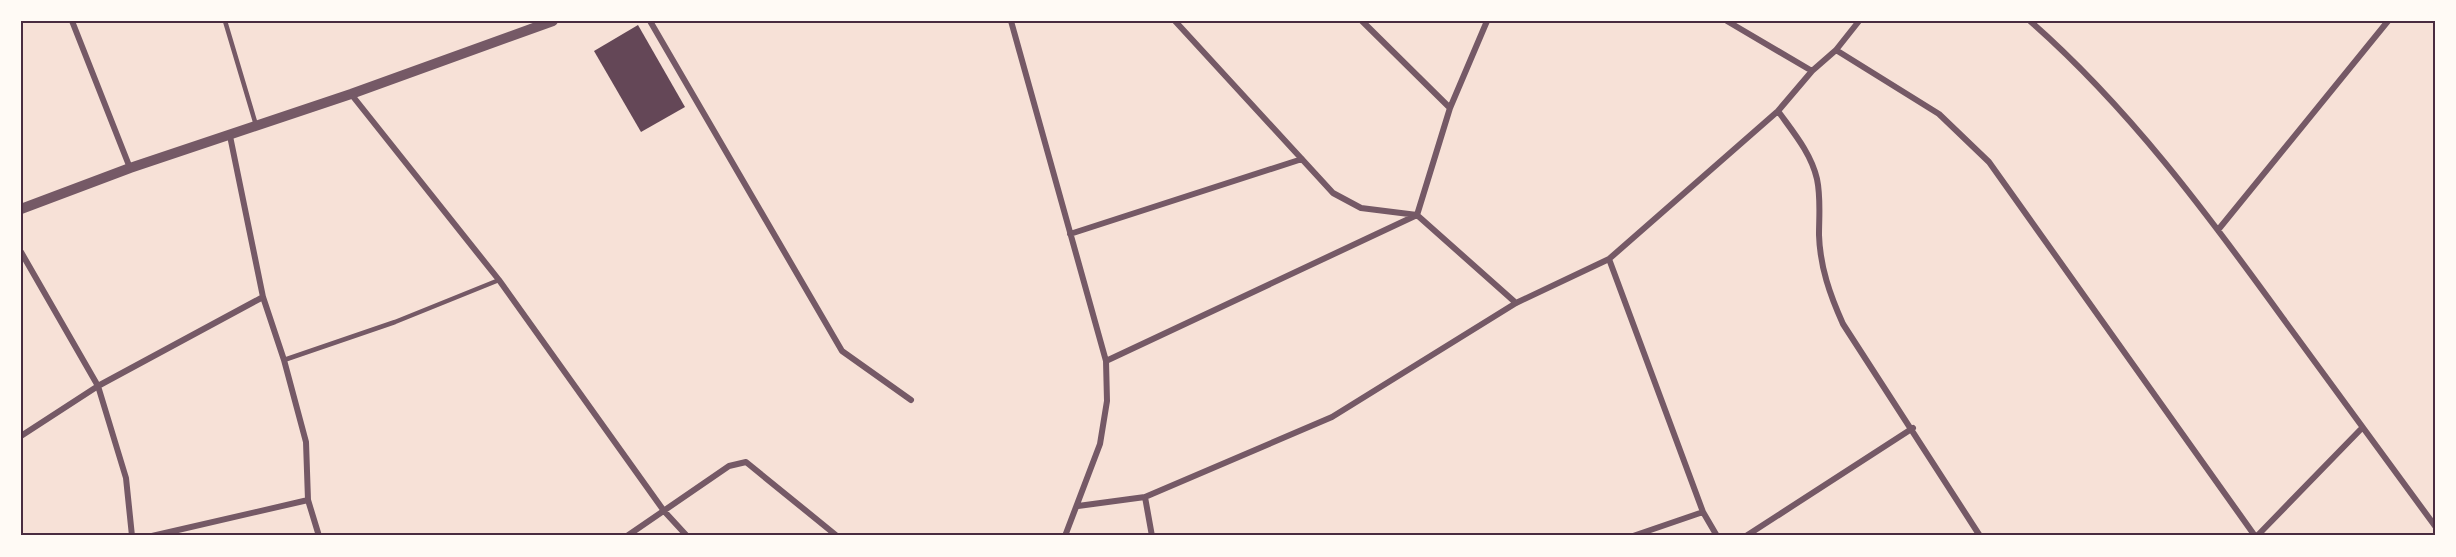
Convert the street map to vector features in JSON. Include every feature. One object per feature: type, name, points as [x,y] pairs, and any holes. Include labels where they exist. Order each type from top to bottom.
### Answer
[{"type":"street","points":[[72,21],[130,168]]},
{"type":"street","points":[[21,209],[130,168],[351,94],[553,21]]},
{"type":"street","points":[[650,21],[842,351],[911,400]]},
{"type":"street","points":[[1011,21],[1106,361],[1107,401],[1100,444],[1065,536]]},
{"type":"street","points":[[1175,21],[1333,194],[1361,208],[1417,215],[1516,303]]},
{"type":"street","points":[[1362,21],[1450,108]]},
{"type":"street","points":[[1106,361],[1417,215],[1450,108],[1487,21]]},
{"type":"street","points":[[1727,21],[1812,71]]},
{"type":"street","points":[[1078,506],[1145,497],[1332,417],[1516,303],[1609,259],[1778,111],[1812,71],[1836,50],[1859,21]]},
{"type":"street","points":[[2030,21],[2117,104],[2218,230],[2435,526]]},
{"type":"street","points":[[2218,230],[2388,21]]},
{"type":"street","points":[[1836,50],[1940,114],[1989,162],[2256,536],[2362,428]]},
{"type":"street","points":[[351,94],[499,280],[664,511],[687,536]]},
{"type":"street","points":[[1778,111],[1807,153],[1816,178],[1821,207],[1819,234],[1822,266],[1843,324],[1980,536]]},
{"type":"street","points":[[230,136],[263,297],[284,360],[306,442],[308,500],[319,536]]},
{"type":"street","points":[[1070,234],[1302,159]]},
{"type":"street","points":[[21,252],[98,386],[126,478],[132,536]]},
{"type":"street","points":[[1609,259],[1703,512],[1717,536]]},
{"type":"street","points":[[21,436],[98,386],[263,297]]},
{"type":"street","points":[[1746,536],[1912,428]]},
{"type":"street","points":[[627,536],[729,466],[746,462],[837,536]]},
{"type":"street","points":[[1145,497],[1152,536]]},
{"type":"street","points":[[152,536],[308,500]]},
{"type":"street","points":[[1633,536],[1703,512]]},
{"type":"lane","points":[[225,21],[256,126]]},
{"type":"lane","points":[[284,360],[394,322],[499,280]]},
{"type":"building","points":[[638,25],[685,107],[641,132],[594,51]]}]
